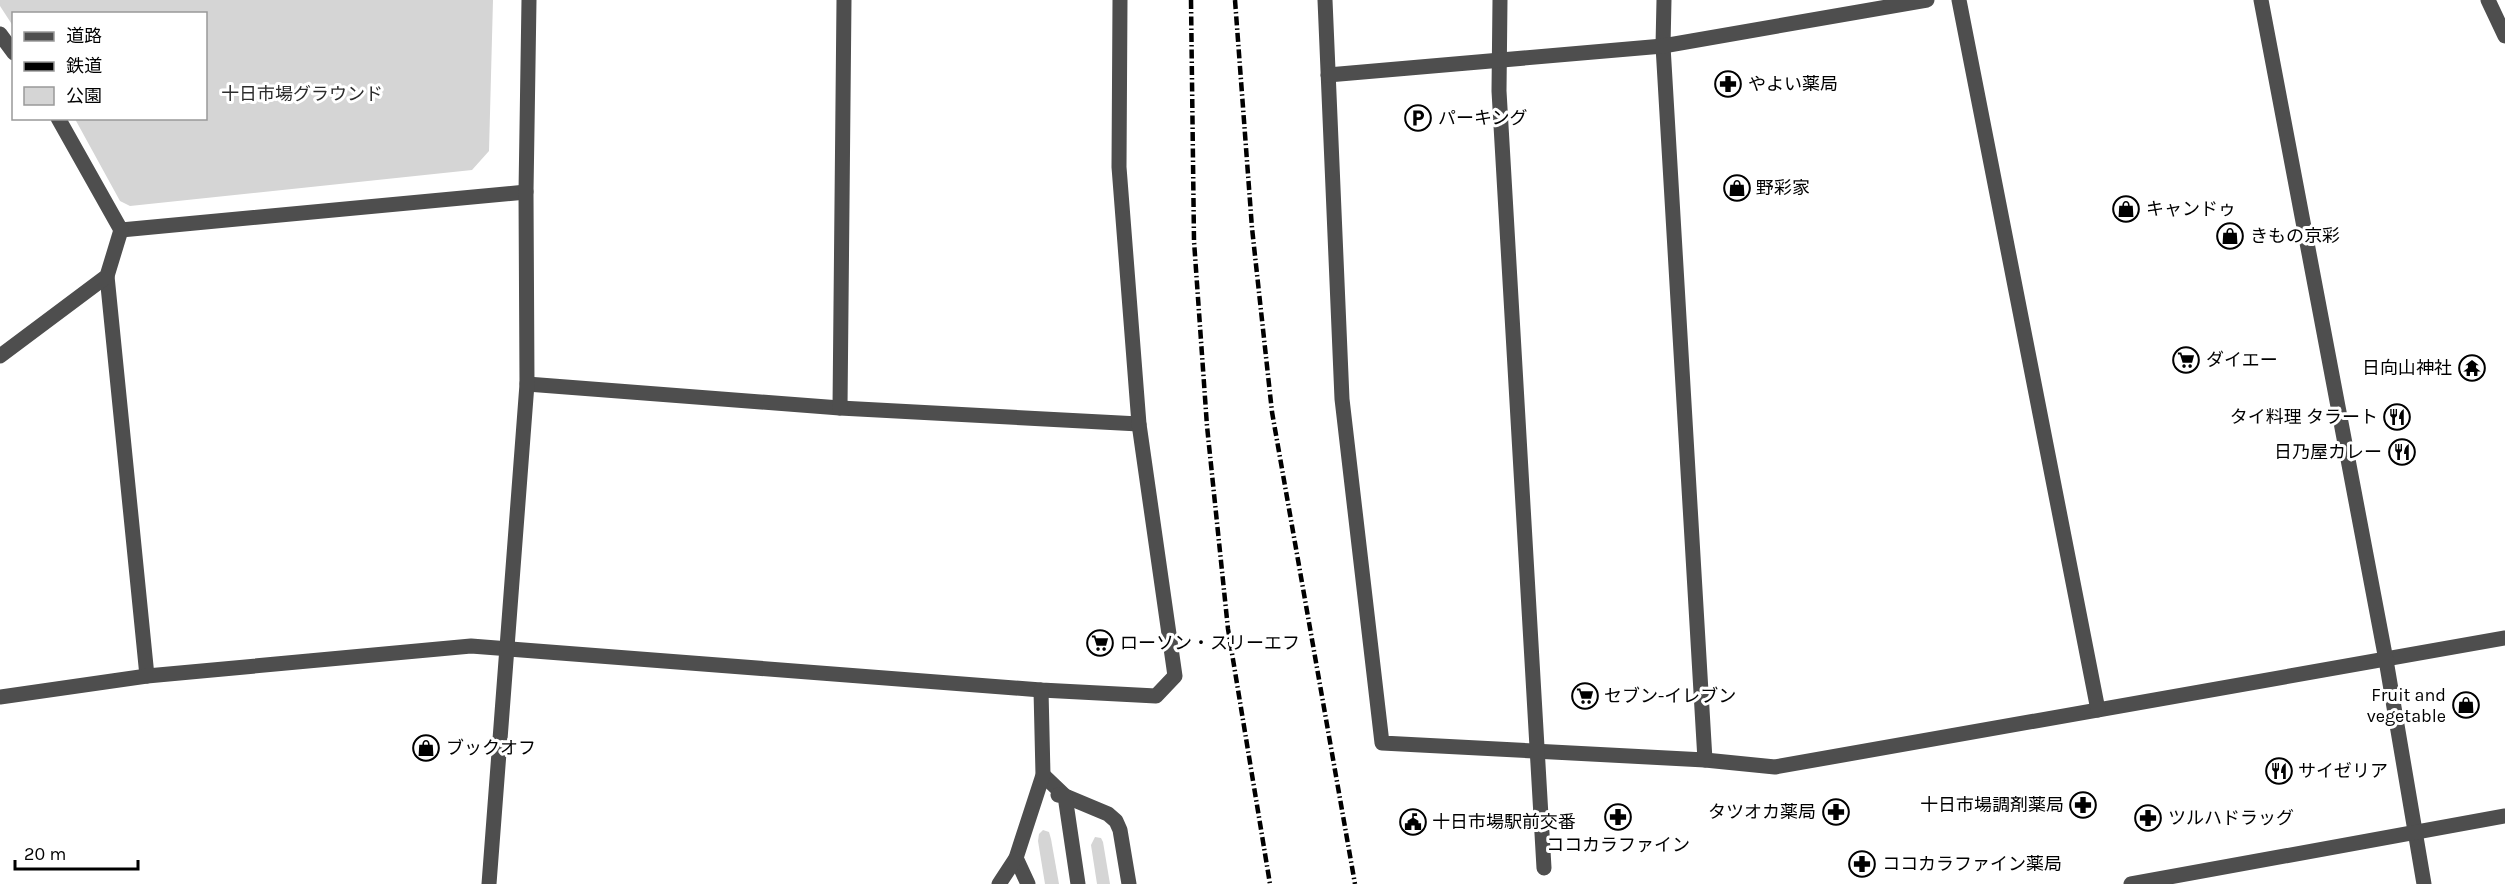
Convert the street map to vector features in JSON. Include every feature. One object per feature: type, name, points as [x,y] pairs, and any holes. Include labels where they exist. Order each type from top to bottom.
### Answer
[{"type":"street","points":[[489,884],[527,384],[526,192],[529,0]]},
{"type":"street","points":[[840,408],[844,0]]},
{"type":"street","points":[[0,698],[147,676],[471,646],[1041,690],[1156,696],[1175,676],[1139,424],[1119,167],[1120,0]]},
{"type":"street","points":[[1325,0],[1342,399],[1382,743],[1705,760],[1775,767],[2505,638]]},
{"type":"street","points":[[1500,0],[1498,60],[1544,868]]},
{"type":"street","points":[[1664,0],[1663,46],[1705,760]]},
{"type":"street","points":[[1328,75],[1663,46],[1928,0]]},
{"type":"street","points":[[1959,0],[2098,710]]},
{"type":"street","points":[[2261,0],[2386,660],[2424,884]]},
{"type":"street","points":[[2488,0],[2505,36]]},
{"type":"street","points":[[0,34],[12,50]]},
{"type":"street","points":[[59,120],[121,230],[107,276],[147,676]]},
{"type":"street","points":[[121,230],[526,192]]},
{"type":"street","points":[[0,356],[107,276]]},
{"type":"street","points":[[527,384],[840,408],[1139,424]]},
{"type":"street","points":[[999,884],[1016,858],[1035,806],[1043,775],[1041,690]]},
{"type":"street","points":[[1043,775],[1065,796],[1078,884]]},
{"type":"street","points":[[1035,806],[1047,796],[1056,794],[1108,814],[1116,821],[1120,830],[1129,884]]},
{"type":"street","points":[[2131,884],[2505,816]]},
{"type":"street","points":[[1016,858],[1028,884]]},
{"type":"green space","name":"十日市場グラウンド","points":[[0,0],[493,0],[489,151],[472,170],[130,206],[120,201],[76,120],[207,120],[207,12],[12,12],[12,24],[0,6]]},
{"type":"green space","points":[[1043,830],[1049,832],[1059,884],[1045,884],[1038,841],[1039,834]]},
{"type":"green space","points":[[1095,837],[1101,838],[1103,842],[1110,884],[1097,884],[1091,845]]},
{"type":"railway","points":[[1191,0],[1194,241],[1207,426],[1228,629],[1270,884]]},
{"type":"railway","points":[[1235,0],[1252,228],[1272,412],[1355,884]]},
{"type":"place","name":"やよい薬局","points":[[1728,84]]},
{"type":"place","name":"パーキング","points":[[1418,118]]},
{"type":"place","name":"野彩家","points":[[1737,188]]},
{"type":"place","name":"キャンドゥ","points":[[2126,209]]},
{"type":"place","name":"きもの京彩","points":[[2230,236]]},
{"type":"place","name":"ダイエー","points":[[2186,360]]},
{"type":"place","name":"日向山神社","points":[[2472,368]]},
{"type":"place","name":"タイ料理 タラート","points":[[2397,417]]},
{"type":"place","name":"日乃屋カレー","points":[[2402,452]]},
{"type":"place","name":"ローソン・スリーエフ","points":[[1100,643]]},
{"type":"place","name":"セブン-イレブン","points":[[1585,696]]},
{"type":"place","name":"Fruit and vegetable","points":[[2466,705]]},
{"type":"place","name":"ブックオフ","points":[[426,748]]},
{"type":"place","name":"サイゼリア","points":[[2279,771]]},
{"type":"place","name":"十日市場調剤薬局","points":[[2083,805]]},
{"type":"place","name":"タツオカ薬局","points":[[1836,812]]},
{"type":"place","name":"ココカラファイン","points":[[1618,817]]},
{"type":"place","name":"ツルハドラッグ","points":[[2148,818]]},
{"type":"place","name":"十日市場駅前交番","points":[[1413,822]]},
{"type":"place","name":"ココカラファイン薬局","points":[[1862,864]]}]
